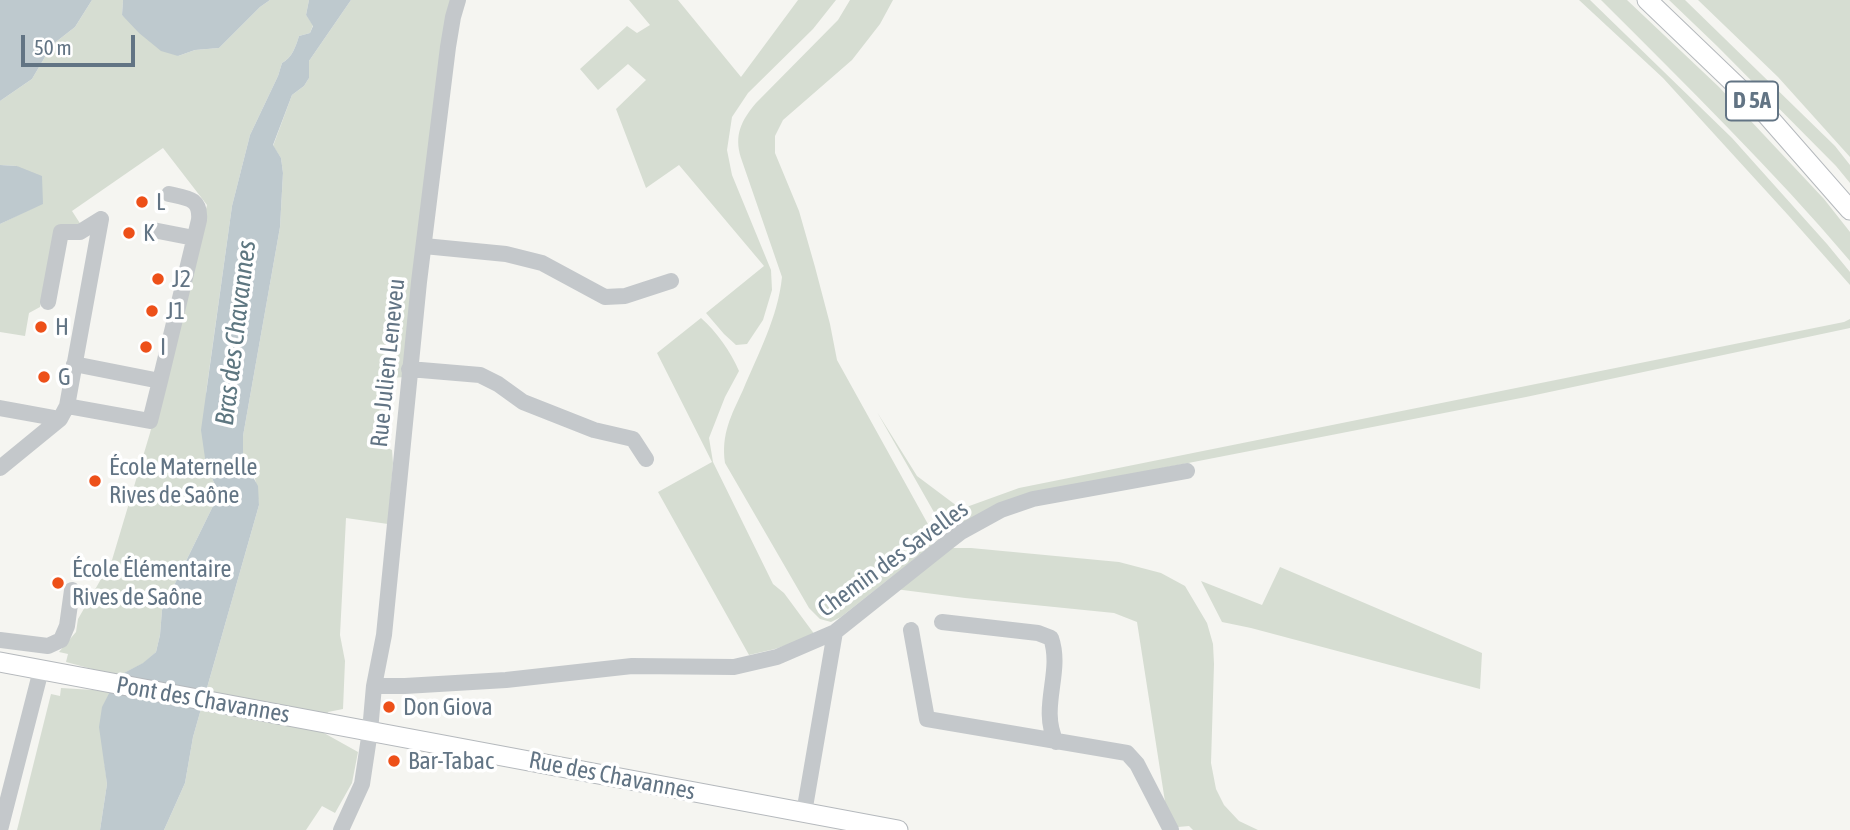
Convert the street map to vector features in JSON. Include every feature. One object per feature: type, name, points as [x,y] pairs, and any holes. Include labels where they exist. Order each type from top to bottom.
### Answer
[{"type":"main road","name":"D 5A","points":[[1647,0],[1765,113],[1850,210]]},
{"type":"main road","name":"Pont des Chavannes","points":[[0,662],[326,722]]},
{"type":"main road","name":"Rue des Chavannes","points":[[326,722],[898,830]]},
{"type":"street","name":"Rue Julien Leneveu","points":[[341,830],[362,784],[374,686],[384,635],[424,246],[450,37],[458,0]]},
{"type":"street","points":[[0,408],[150,421],[200,211],[197,203],[169,194]]},
{"type":"street","points":[[0,468],[63,413],[101,219],[80,232],[61,232],[48,302]]},
{"type":"street","points":[[153,230],[194,238]]},
{"type":"street","points":[[424,246],[506,254],[542,263],[605,297],[625,296],[671,281]]},
{"type":"street","points":[[74,364],[160,381]]},
{"type":"street","points":[[410,369],[480,375],[523,402],[594,430],[633,439],[646,459]]},
{"type":"street","name":"Chemin des Savelles","points":[[374,686],[506,680],[632,666],[734,667],[777,657],[835,632],[954,537],[1001,510],[1033,499],[1187,471]]},
{"type":"street","points":[[0,640],[48,646],[61,640],[67,626],[72,590]]},
{"type":"street","points":[[942,622],[1038,633],[1051,638],[1055,651],[1049,717],[1050,729],[1056,742]]},
{"type":"street","points":[[911,630],[927,719],[1126,753],[1137,764],[1171,830]]},
{"type":"street","points":[[804,813],[835,632]]},
{"type":"street","points":[[1,830],[6,787],[41,670]]},
{"type":"shaded area","points":[[92,0],[123,0],[122,15],[178,56],[195,50],[219,48],[270,0],[309,0],[306,15],[313,25],[310,33],[299,36],[291,55],[282,63],[250,135],[232,206],[206,393],[206,465],[216,487],[214,504],[162,610],[156,652],[144,663],[118,676],[66,662],[68,654],[59,652],[76,632],[78,619],[112,560],[150,433],[207,205],[163,148],[72,211],[83,228],[52,250],[40,307],[29,313],[25,336],[0,332],[0,224],[43,203],[17,166],[0,165],[0,101],[32,79],[52,45],[75,27]]},
{"type":"shaded area","points":[[351,0],[451,0],[405,377],[391,378],[383,446],[392,450],[393,463],[388,524],[346,518],[340,635],[345,661],[343,709],[328,712],[324,733],[358,752],[352,783],[335,813],[322,806],[306,830],[164,830],[185,783],[193,737],[259,505],[255,478],[243,459],[243,436],[280,227],[283,173],[281,158],[273,146],[292,95],[304,86],[309,78],[309,61]]},
{"type":"shaded area","points":[[629,0],[678,0],[741,77],[798,0],[836,0],[813,29],[748,93],[732,117],[727,150],[732,175],[771,270],[772,290],[763,320],[747,344],[736,345],[706,313],[764,266],[679,165],[646,188],[616,109],[646,80],[628,64],[598,90],[580,69],[627,26],[637,33],[650,25]]},
{"type":"shaded area","points":[[850,0],[893,0],[880,24],[852,60],[783,120],[775,136],[775,153],[799,211],[830,324],[837,360],[934,535],[932,545],[831,622],[820,619],[809,608],[725,463],[724,443],[728,425],[772,321],[782,277],[741,158],[738,142],[740,129],[756,103],[838,20]]},
{"type":"shaded area","points":[[1579,0],[1590,0],[1732,138],[1850,272],[1850,285],[1663,78]]},
{"type":"shaded area","points":[[1601,0],[1627,0],[1719,87],[1824,199],[1850,232],[1850,261],[1759,160]]},
{"type":"shaded area","points":[[1669,0],[1685,0],[1835,146],[1850,165],[1850,183],[1836,166]]},
{"type":"shaded area","points":[[1698,0],[1850,0],[1850,157],[1778,77]]},
{"type":"shaded area","points":[[701,318],[723,342],[739,371],[725,397],[709,438],[713,462],[773,584],[784,593],[815,635],[749,655],[658,492],[712,462],[657,353]]},
{"type":"shaded area","points":[[1850,319],[1850,328],[1526,397],[1086,483],[952,528],[943,528],[877,412],[917,476],[961,509],[1019,488]]},
{"type":"shaded area","points":[[946,548],[1119,562],[1161,573],[1185,586],[1207,623],[1213,644],[1211,763],[1216,789],[1224,805],[1239,821],[1258,830],[1193,830],[1189,826],[1178,827],[1166,808],[1137,622],[1114,613],[895,589]]},
{"type":"shaded area","points":[[1280,567],[1482,653],[1480,689],[1222,622],[1201,581],[1262,605]]},
{"type":"shaded area","points":[[61,688],[110,691],[104,758],[107,784],[100,830],[17,830],[51,694],[60,696]]},
{"type":"water","points":[[0,0],[92,0],[75,27],[52,45],[32,79],[0,101]]},
{"type":"water","points":[[123,0],[270,0],[219,48],[195,50],[178,56],[161,51],[139,33],[122,15]]},
{"type":"water","name":"Bras des Chavannes","points":[[309,0],[351,0],[309,61],[309,78],[304,86],[292,95],[273,145],[281,158],[283,173],[280,227],[243,436],[243,459],[258,486],[259,505],[193,737],[185,783],[164,830],[100,830],[107,784],[99,727],[102,707],[118,676],[143,663],[156,652],[162,610],[214,504],[216,487],[206,465],[201,430],[232,206],[250,135],[282,63],[291,55],[299,36],[310,33],[313,26],[306,15]]},
{"type":"water","points":[[0,165],[17,166],[42,176],[43,204],[0,224]]},
{"type":"place","name":"L","points":[[142,202]]},
{"type":"place","name":"K","points":[[129,233]]},
{"type":"place","name":"J2","points":[[158,279]]},
{"type":"place","name":"J1","points":[[152,311]]},
{"type":"place","name":"H","points":[[41,327]]},
{"type":"place","name":"I","points":[[146,347]]},
{"type":"place","name":"G","points":[[44,377]]},
{"type":"place","name":"École Maternelle Rives de Saône","points":[[95,481]]},
{"type":"place","name":"École Élémentaire Rives de Saône","points":[[58,583]]},
{"type":"place","name":"Don Giova","points":[[389,707]]},
{"type":"place","name":"Bar-Tabac","points":[[394,761]]}]
